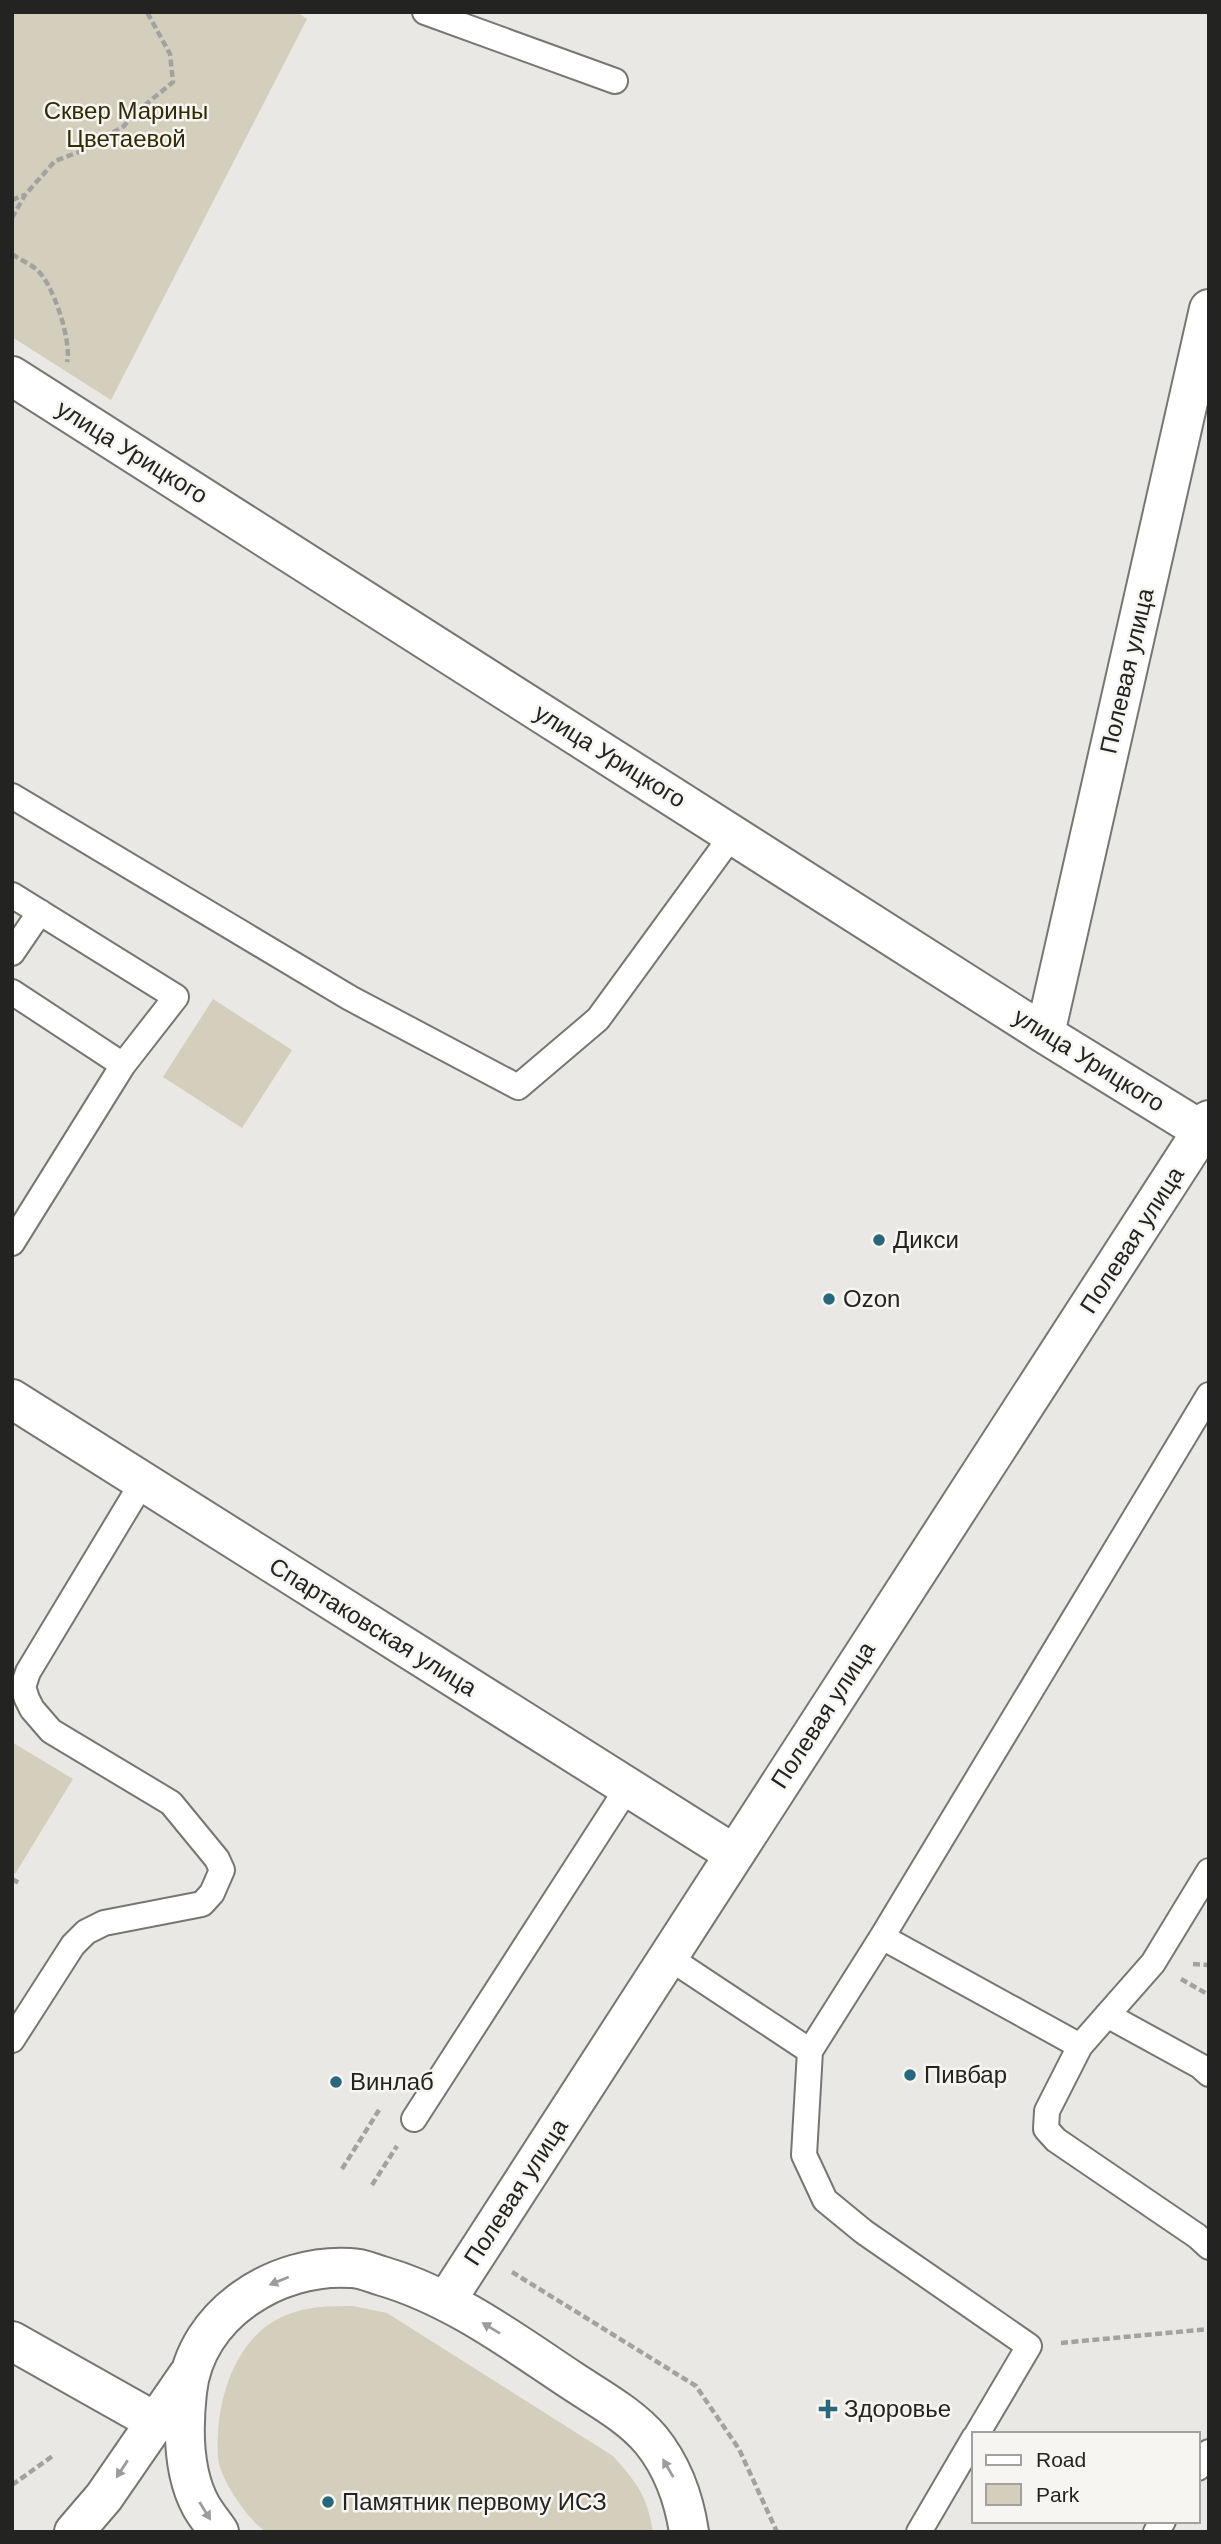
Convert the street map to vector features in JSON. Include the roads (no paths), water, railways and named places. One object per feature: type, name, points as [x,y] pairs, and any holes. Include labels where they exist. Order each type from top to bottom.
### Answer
[{"type":"street","name":"Полевая улица","points":[[1045,1034],[1209,309]]},
{"type":"street","name":"улица Урицкого","points":[[12,376],[1045,1034],[1206,1129]]},
{"type":"street","name":"Полевая улица","points":[[446,2301],[1206,1129]]},
{"type":"street","name":"Спартаковская улица","points":[[15,1406],[734,1854]]},
{"type":"street","points":[[74,2532],[104,2497],[153,2421],[189,2373],[206,2339],[231,2307],[267,2286],[306,2270],[353,2268],[392,2279],[446,2301],[507,2337],[621,2414],[650,2440],[671,2472],[685,2506],[689,2532]]},
{"type":"street","points":[[12,2342],[153,2421]]},
{"type":"street","points":[[189,2373],[184,2419],[187,2461],[200,2505],[219,2532]]},
{"type":"lane","points":[[425,12],[615,80]]},
{"type":"lane","points":[[12,796],[350,998],[518,1087],[598,1019],[733,834]]},
{"type":"lane","points":[[12,895],[176,997],[123,1065],[12,1243]]},
{"type":"lane","points":[[12,953],[40,912]]},
{"type":"lane","points":[[12,992],[123,1065]]},
{"type":"lane","points":[[977,2432],[1028,2347],[864,2232],[825,2200],[804,2154],[810,2051],[1209,1395]]},
{"type":"lane","points":[[12,2040],[73,1945],[86,1932],[104,1923],[202,1904],[212,1893],[222,1870],[218,1860],[171,1803],[51,1731],[32,1709],[23,1687],[28,1672],[142,1483]]},
{"type":"lane","points":[[414,2119],[628,1787]]},
{"type":"lane","points":[[1209,1871],[1153,1963],[1080,2046],[1046,2111],[1046,2129],[1056,2140],[1196,2235],[1209,2247]]},
{"type":"lane","points":[[881,1937],[1080,2046]]},
{"type":"lane","points":[[668,1957],[810,2051]]},
{"type":"lane","points":[[1107,2015],[1200,2066],[1209,2074]]},
{"type":"lane","points":[[919,2532],[972,2441]]},
{"type":"place","name":"Дикси","points":[[879,1240]]},
{"type":"place","name":"Ozon","points":[[829,1299]]},
{"type":"place","name":"Пивбар","points":[[910,2075]]},
{"type":"place","name":"Винлаб","points":[[336,2082]]},
{"type":"place","name":"Здоровье","points":[[828,2409]]},
{"type":"place","name":"Памятник первому ИСЗ","points":[[328,2502]]},
{"type":"park label","name":"Сквер Марины Цветаевой","points":[[126,125]]}]
